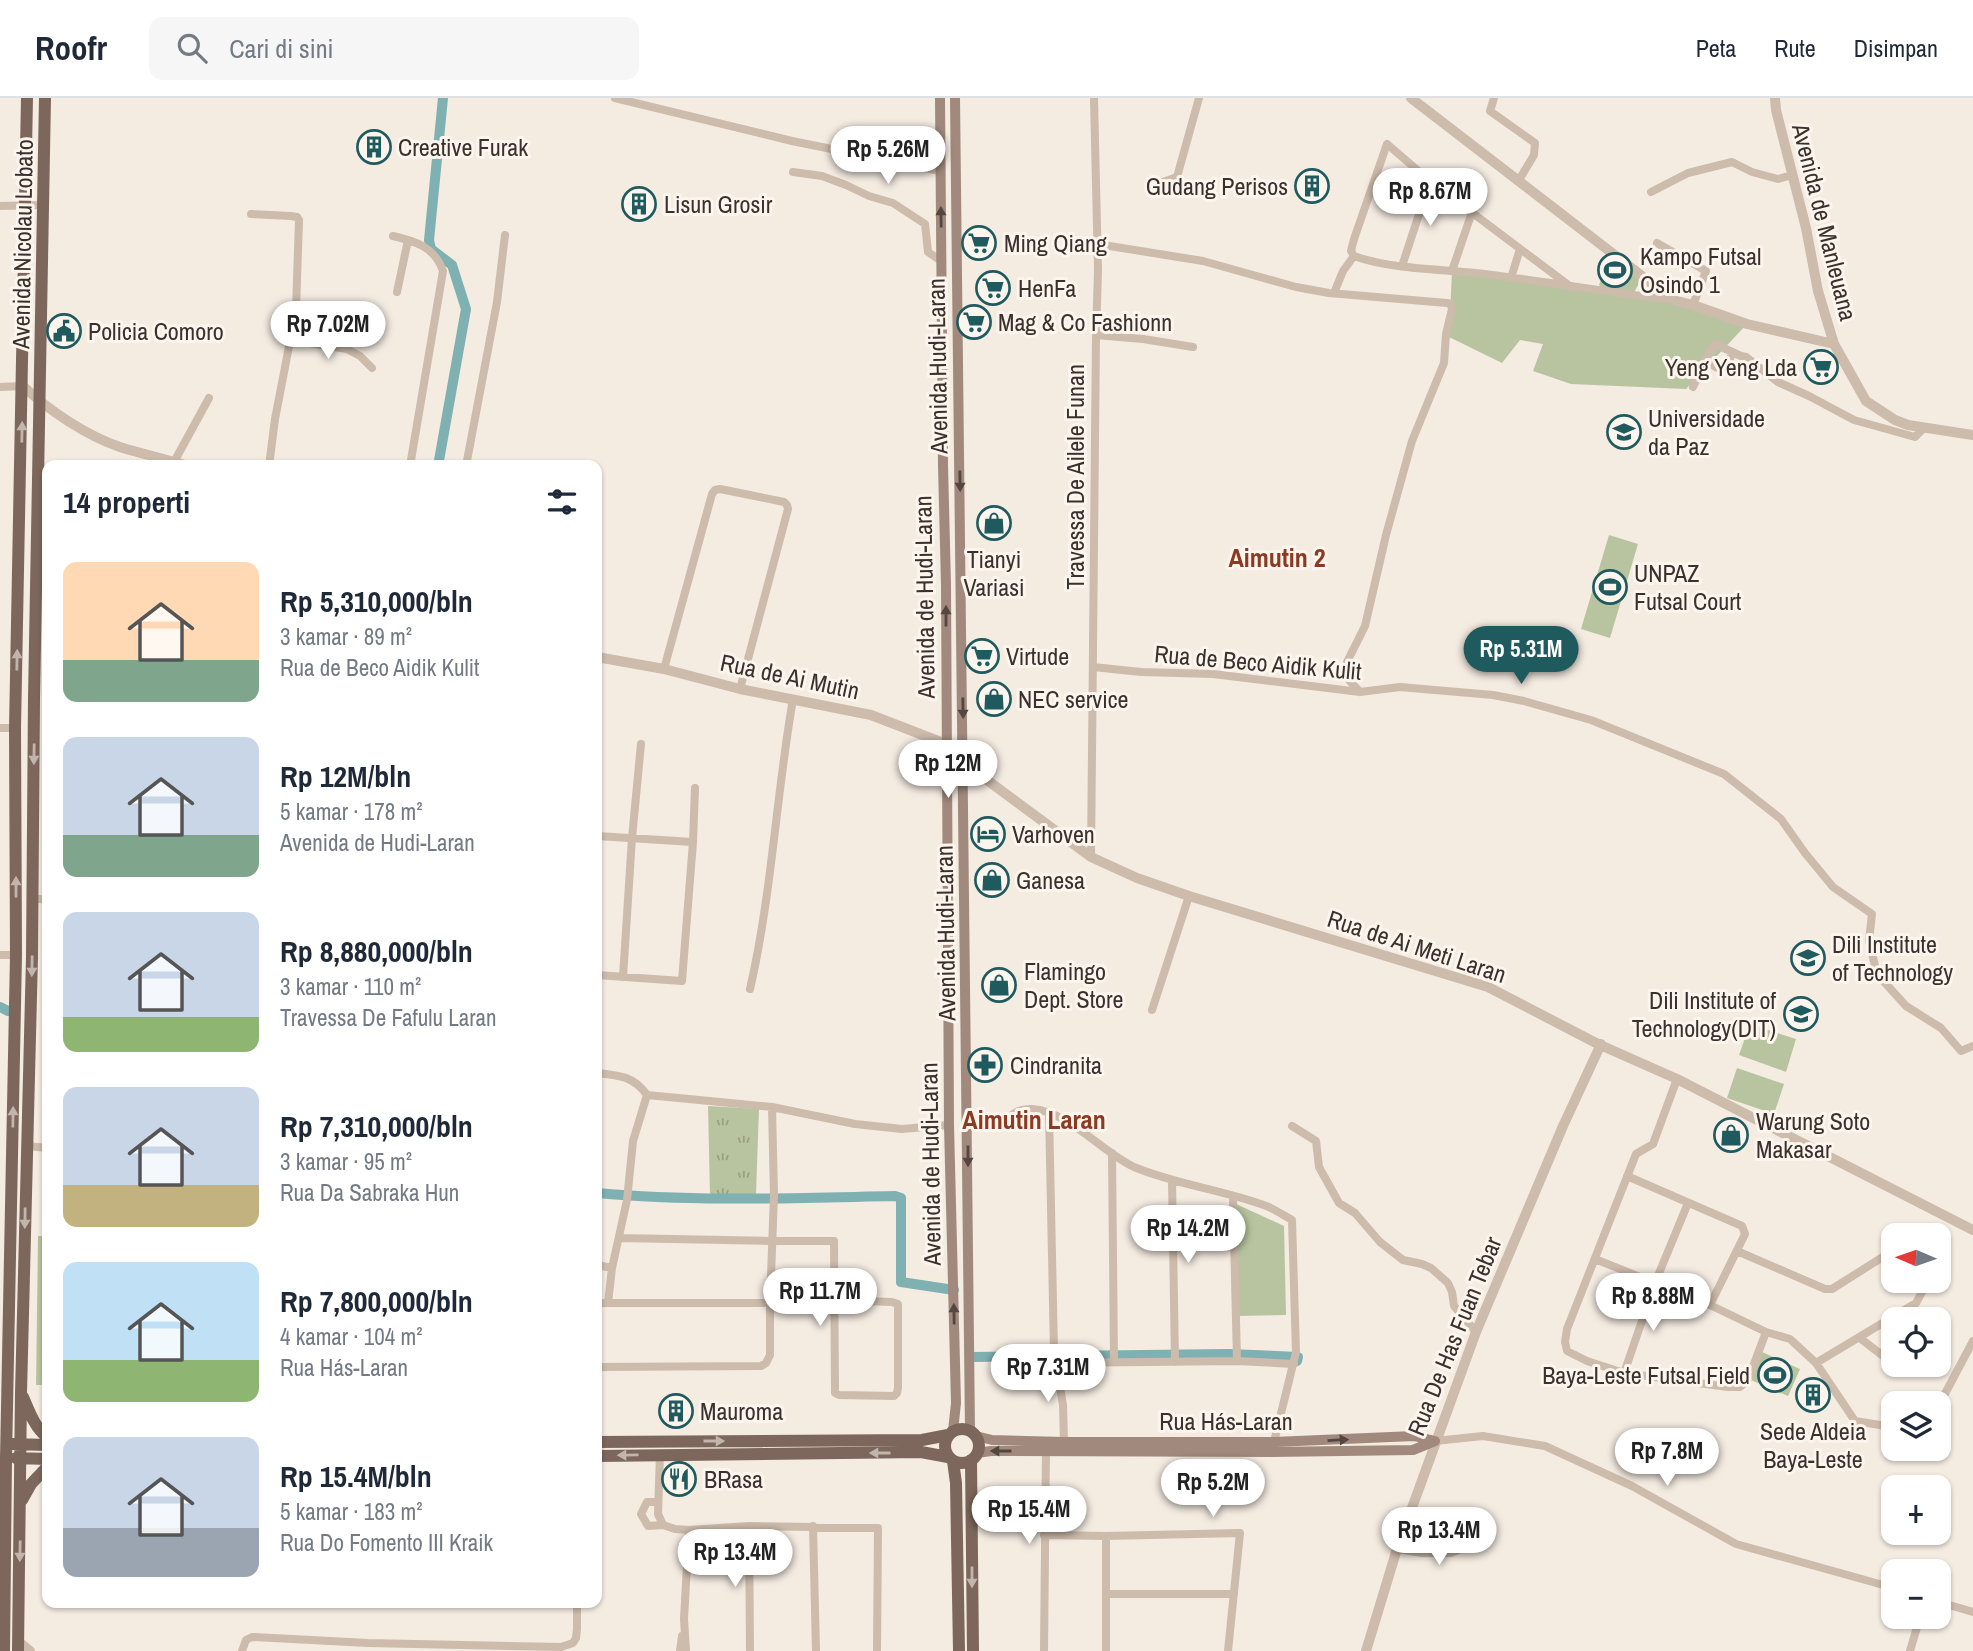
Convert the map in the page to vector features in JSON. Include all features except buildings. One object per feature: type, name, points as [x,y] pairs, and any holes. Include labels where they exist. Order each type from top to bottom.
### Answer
[{"type":"main road","name":"Avenida Nicolau Lobato","points":[[4,1651],[2,1606],[6,1458],[5,1211],[16,955],[15,728],[27,98]]},
{"type":"main road","name":"Avenida Nicolau Lobato","points":[[18,1646],[46,98]]},
{"type":"main road","name":"Avenida de Hudi-Laran","points":[[940,98],[949,1125],[956,1403],[951,1433]]},
{"type":"main road","name":"Avenida Hudi-Laran","points":[[955,98],[973,1433]]},
{"type":"main road","points":[[21,1394],[42,1432]]},
{"type":"main road","points":[[602,1456],[668,1450],[922,1440],[959,1429],[973,1433],[979,1447],[974,1457],[973,1651]]},
{"type":"main road","points":[[951,1433],[944,1446],[951,1459],[956,1483],[959,1651]]},
{"type":"main road","name":"Rua Hás-Laran","points":[[973,1433],[992,1440],[1046,1446],[1063,1442],[1413,1450],[1435,1441]]},
{"type":"main road","points":[[602,1443],[668,1450],[921,1452],[962,1463],[974,1457]]},
{"type":"main road","points":[[6,1444],[42,1445]]},
{"type":"main road","name":"Rua Hás-Laran","points":[[974,1457],[991,1451],[1046,1446],[1273,1447]]},
{"type":"main road","points":[[6,1458],[42,1458]]},
{"type":"main road","points":[[21,1504],[31,1484],[42,1472]]},
{"type":"street","points":[[615,98],[792,141],[940,171]]},
{"type":"street","name":"Travessa De Ailele Funan","points":[[1091,857],[1098,270],[1094,98]]},
{"type":"street","points":[[1163,182],[1177,177],[1199,98]]},
{"type":"street","points":[[1411,98],[1674,300]]},
{"type":"street","points":[[1494,98],[1490,111],[1535,143],[1534,155],[1519,180]]},
{"type":"street","name":"Avenida de Manleuana","points":[[1775,98],[1818,291],[1834,344],[1866,401],[1895,421],[1973,435]]},
{"type":"street","points":[[1571,287],[1430,181],[1387,144],[1354,239],[1351,251],[1354,256],[1402,266],[1674,300],[1747,324],[1834,344]]},
{"type":"street","points":[[1651,192],[1688,173],[1732,162],[1752,172],[1778,179],[1793,175]]},
{"type":"street","points":[[793,172],[822,176],[893,203],[912,214],[925,224],[929,251],[941,261]]},
{"type":"street","points":[[1402,266],[1430,181]]},
{"type":"street","points":[[0,206],[44,205]]},
{"type":"street","points":[[1452,271],[1472,212]]},
{"type":"street","points":[[251,214],[291,216],[299,220],[296,310],[270,460]]},
{"type":"street","points":[[467,460],[497,302],[505,235]]},
{"type":"street","points":[[393,236],[423,245],[439,261],[443,271],[411,460]]},
{"type":"street","points":[[397,292],[408,240]]},
{"type":"street","points":[[1657,243],[1706,271],[1693,305]]},
{"type":"street","points":[[1097,244],[1203,261],[1296,287],[1451,304],[1444,363],[1412,441],[1365,626],[1347,662],[1349,680],[1360,692]]},
{"type":"street","points":[[1511,278],[1520,249]]},
{"type":"street","points":[[1334,293],[1343,271],[1354,256]]},
{"type":"street","points":[[1096,335],[1193,347]]},
{"type":"street","points":[[290,340],[347,349],[360,356],[372,368]]},
{"type":"street","points":[[1693,387],[1716,344],[1746,356],[1778,382],[1854,420],[1915,437],[1924,428]]},
{"type":"street","points":[[1705,361],[1721,370],[1729,362],[1732,352]]},
{"type":"street","points":[[0,387],[23,386],[40,403],[95,436],[118,446],[167,460]]},
{"type":"street","points":[[175,460],[209,398]]},
{"type":"street","points":[[664,669],[712,494],[720,489],[784,502],[788,509],[740,689]]},
{"type":"street","name":"Rua de Ai Mutin","points":[[602,658],[871,715],[946,744],[964,763]]},
{"type":"street","name":"Rua de Beco Aidik Kulit","points":[[1093,667],[1141,672],[1213,674],[1360,692],[1400,687],[1493,695],[1591,720],[1724,774],[1781,819],[1811,862],[1833,887],[1872,914],[1869,941],[1877,974],[1906,1006],[1941,1028],[1961,1051],[1973,1046]]},
{"type":"street","points":[[750,989],[764,920],[793,699]]},
{"type":"street","points":[[0,728],[15,728]]},
{"type":"street","points":[[623,977],[641,744]]},
{"type":"street","name":"Rua de Ai Meti Laran","points":[[964,763],[1091,857],[1189,896],[1488,987],[1677,1079],[1973,1230]]},
{"type":"street","points":[[602,975],[682,981],[695,788]]},
{"type":"street","points":[[602,836],[692,842]]},
{"type":"street","points":[[1152,1010],[1189,896]]},
{"type":"street","points":[[32,898],[42,899]]},
{"type":"street","points":[[16,923],[32,923]]},
{"type":"street","points":[[0,955],[16,955]]},
{"type":"street","name":"Rua De Has Fuan Tebar","points":[[1366,1651],[1397,1549],[1476,1332],[1563,1126],[1601,1044]]},
{"type":"street","points":[[602,1074],[635,1081],[647,1095],[772,1107],[856,1124],[902,1129],[949,1125]]},
{"type":"street","points":[[1677,1079],[1653,1144],[1636,1154],[1627,1176],[1567,1329],[1567,1351],[1587,1361],[1624,1373],[1740,1387],[1748,1380],[1766,1332]]},
{"type":"street","points":[[608,1303],[612,1268],[627,1200],[633,1142],[647,1095]]},
{"type":"street","points":[[602,1367],[761,1366],[766,1363],[770,1355],[774,1205],[772,1107]]},
{"type":"street","points":[[968,1127],[995,1126],[1014,1112],[1031,1109],[1053,1113],[1133,1166],[1269,1208],[1292,1220],[1296,1352],[1273,1447]]},
{"type":"street","points":[[1049,1112],[1054,1363],[1063,1405],[1063,1442]]},
{"type":"street","points":[[1292,1126],[1316,1141],[1319,1167],[1339,1203],[1355,1213],[1380,1242],[1403,1260],[1431,1268],[1448,1283],[1454,1306],[1476,1332]]},
{"type":"street","points":[[27,1146],[42,1148]]},
{"type":"street","points":[[1112,1153],[1114,1362]]},
{"type":"street","points":[[1627,1176],[1742,1226],[1745,1234],[1710,1304]]},
{"type":"street","points":[[1172,1180],[1175,1362]]},
{"type":"street","points":[[1233,1196],[1237,1361]]},
{"type":"street","points":[[1624,1373],[1655,1283],[1688,1203]]},
{"type":"street","points":[[619,1238],[834,1241],[835,1393],[894,1396],[898,1388],[898,1304],[835,1300]]},
{"type":"street","points":[[1737,1251],[1825,1289],[1832,1289],[1881,1258]]},
{"type":"street","points":[[1595,1259],[1710,1304],[1766,1332],[1790,1339],[1816,1363],[1855,1421],[1881,1425]]},
{"type":"street","points":[[602,1266],[612,1268]]},
{"type":"street","points":[[1816,1363],[1916,1303],[1921,1293]]},
{"type":"street","points":[[602,1303],[770,1303]]},
{"type":"street","points":[[1860,1338],[1881,1354]]},
{"type":"street","points":[[1946,1391],[1973,1341]]},
{"type":"street","points":[[1054,1363],[1237,1361],[1294,1364]]},
{"type":"street","name":"Rua Hás-Laran","points":[[1435,1441],[1483,1436],[1545,1446],[1632,1486],[1736,1544],[1881,1584]]},
{"type":"street","points":[[1044,1651],[1046,1446]]},
{"type":"street","points":[[663,1525],[658,1514],[658,1502],[668,1450]]},
{"type":"street","points":[[1044,1499],[1058,1516],[1058,1535]]},
{"type":"street","points":[[658,1502],[647,1502],[641,1514],[648,1526],[663,1525],[689,1530],[749,1526],[878,1528],[877,1651]]},
{"type":"street","points":[[749,1526],[750,1651]]},
{"type":"street","points":[[813,1526],[816,1651]]},
{"type":"street","points":[[680,1651],[689,1530]]},
{"type":"street","points":[[1044,1535],[1240,1533],[1228,1651]]},
{"type":"street","points":[[1105,1651],[1106,1536]]},
{"type":"street","points":[[1397,1549],[1422,1553],[1451,1553],[1477,1542]]},
{"type":"street","points":[[1106,1594],[1234,1594]]},
{"type":"street","points":[[2,1606],[19,1608]]},
{"type":"street","points":[[1951,1606],[1973,1612]]},
{"type":"street","points":[[242,1651],[246,1640],[252,1637],[561,1647],[573,1643],[576,1638],[577,1608]]},
{"type":"street","points":[[684,1619],[686,1651]]},
{"type":"street","points":[[1910,1651],[1916,1629]]},
{"type":"street","points":[[18,1646],[30,1651]]},
{"type":"green space","name":"Kampo Futsal Osindo 1","points":[[1609,260],[1641,280],[1633,294],[1599,285]]},
{"type":"green space","points":[[1452,271],[1673,300],[1747,324],[1686,389],[1571,384],[1533,371],[1543,344],[1520,340],[1502,363],[1449,337]]},
{"type":"green space","name":"UNPAZ Futsal Court","points":[[1609,535],[1638,544],[1610,638],[1581,629]]},
{"type":"green space","points":[[1750,1024],[1796,1039],[1786,1072],[1739,1055]]},
{"type":"green space","points":[[1737,1068],[1784,1084],[1774,1114],[1727,1098]]},
{"type":"green space","points":[[708,1106],[759,1109],[756,1194],[710,1196]]},
{"type":"green space","points":[[1236,1204],[1284,1226],[1286,1315],[1239,1316]]},
{"type":"green space","points":[[38,1236],[42,1236],[42,1385],[36,1385]]},
{"type":"green space","name":"Baya-Leste Futsal Field","points":[[1762,1352],[1800,1369],[1788,1396],[1751,1380]]},
{"type":"waterway","points":[[439,460],[466,309],[452,265],[431,249],[429,240],[443,98]]},
{"type":"waterway","points":[[0,1007],[8,1011]]},
{"type":"waterway","points":[[602,1193],[708,1198],[895,1196],[901,1198],[901,1282],[954,1290]]},
{"type":"waterway","points":[[970,1357],[1229,1354],[1298,1357],[1297,1361]]},
{"type":"place","name":"Creative Furak","points":[[374,147]]},
{"type":"place","name":"Gudang Perisos","points":[[1312,186]]},
{"type":"place","name":"Lisun Grosir","points":[[639,204]]},
{"type":"place","name":"Ming Qiang","points":[[979,243]]},
{"type":"place","name":"Kampo Futsal Osindo 1","points":[[1615,270]]},
{"type":"place","name":"HenFa","points":[[993,288]]},
{"type":"place","name":"Mag & Co Fashionn","points":[[974,322]]},
{"type":"place","name":"Policia Comoro","points":[[64,331]]},
{"type":"place","name":"Yeng Yeng Lda","points":[[1821,367]]},
{"type":"place","name":"Universidade da Paz","points":[[1624,432]]},
{"type":"place","name":"Tianyi Variasi","points":[[994,523]]},
{"type":"place","name":"UNPAZ Futsal Court","points":[[1610,587]]},
{"type":"place","name":"Virtude","points":[[982,656]]},
{"type":"place","name":"NEC service","points":[[994,699]]},
{"type":"place","name":"Varhoven","points":[[988,834]]},
{"type":"place","name":"Ganesa","points":[[992,880]]},
{"type":"place","name":"Dili Institute of Technology","points":[[1808,958]]},
{"type":"place","name":"Flamingo Dept. Store","points":[[999,985]]},
{"type":"place","name":"Dili Institute of Technology(DIT)","points":[[1801,1014]]},
{"type":"place","name":"Cindranita","points":[[985,1065]]},
{"type":"place","name":"Warung Soto Makasar","points":[[1731,1135]]},
{"type":"place","name":"Baya-Leste Futsal Field","points":[[1775,1375]]},
{"type":"place","name":"Sede Aldeia Baya-Leste","points":[[1813,1395]]},
{"type":"place","name":"Mauroma","points":[[676,1411]]},
{"type":"place","name":"BRasa","points":[[679,1479]]},
{"type":"district","name":"Aimutin 2","points":[[1277,557]]},
{"type":"district","name":"Aimutin Laran","points":[[1034,1119]]}]
